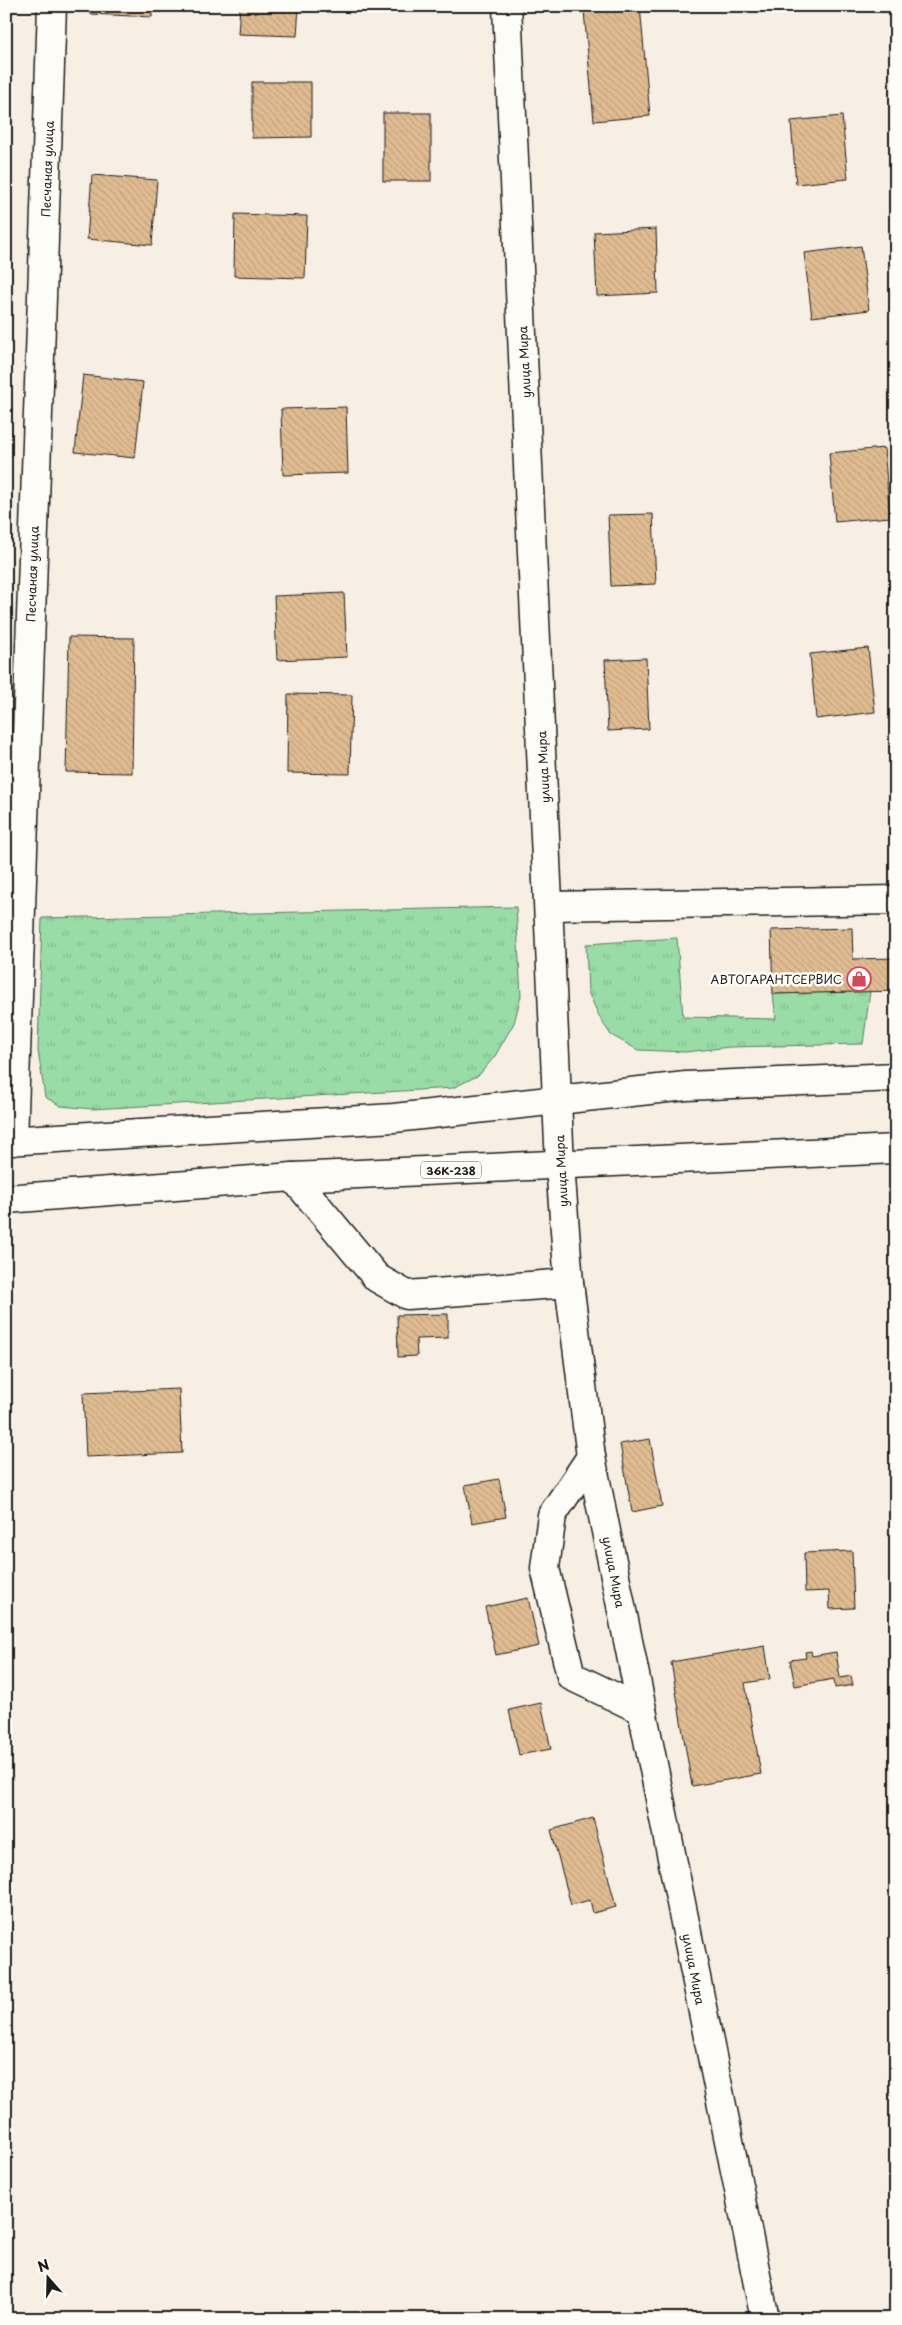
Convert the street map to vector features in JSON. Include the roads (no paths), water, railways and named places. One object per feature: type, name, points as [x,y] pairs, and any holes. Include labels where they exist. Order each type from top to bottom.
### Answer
[{"type":"main road","name":"Песчаная улица","points":[[9,1141],[52,6]]},
{"type":"main road","name":"улица Мира","points":[[507,6],[560,1165],[569,1283],[591,1457],[765,2319]]},
{"type":"main road","points":[[549,906],[896,900]]},
{"type":"main road","points":[[9,1141],[394,1118],[686,1086],[896,1077]]},
{"type":"main road","name":"36К-238","points":[[6,1199],[293,1177],[896,1149]]},
{"type":"main road","points":[[293,1177],[377,1278],[407,1295],[569,1283]]},
{"type":"main road","points":[[591,1457],[552,1515],[545,1568],[571,1676],[642,1710]]},
{"type":"place","name":"АВТОГАРАНТСЕРВИС","points":[[859,979]]}]
